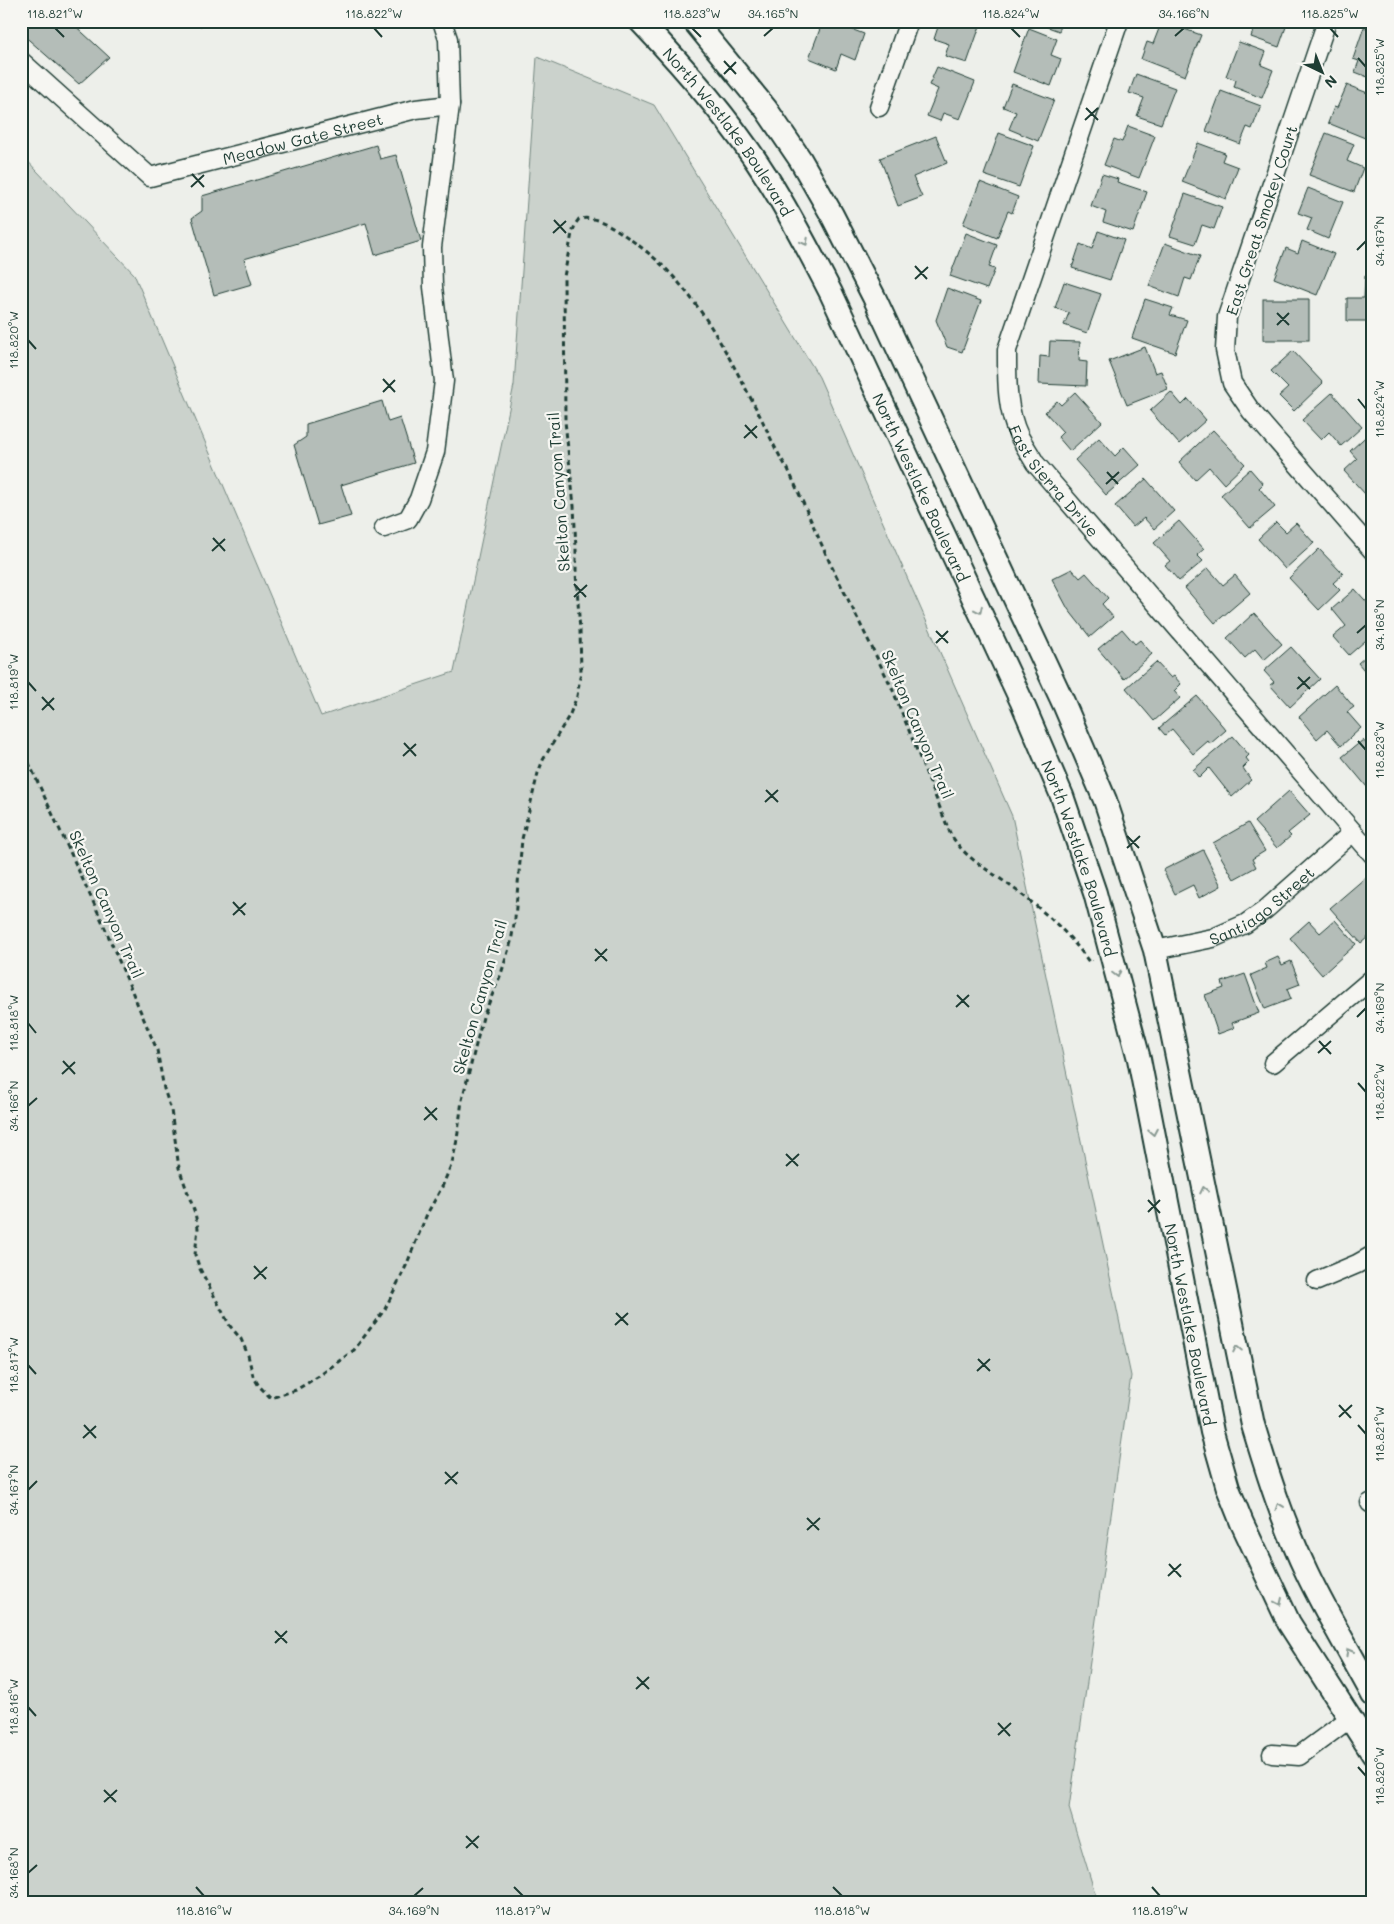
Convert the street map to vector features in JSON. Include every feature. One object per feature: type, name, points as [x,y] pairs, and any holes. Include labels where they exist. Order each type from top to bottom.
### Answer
[{"type":"main road","name":"North Westlake Boulevard","points":[[640,21],[667,49],[735,131],[768,178],[799,232],[831,293],[1021,700],[1062,796],[1095,893],[1139,1059],[1212,1432],[1228,1488],[1242,1523],[1289,1624],[1373,1754]]},
{"type":"main road","points":[[694,21],[766,109],[800,159],[874,297],[1064,704],[1105,800],[1156,950],[1253,1425],[1269,1477],[1303,1564],[1330,1618],[1373,1695]]},
{"type":"main road","points":[[1349,1719],[1373,1702]]},
{"type":"street","points":[[384,528],[408,519],[418,499],[435,452],[444,382],[433,287],[432,247],[450,105],[448,38],[442,21]]},
{"type":"street","points":[[879,107],[908,21]]},
{"type":"street","name":"East Sierra Drive","points":[[1119,21],[1007,350],[1007,380],[1010,409],[1018,435],[1035,463],[1373,855]]},
{"type":"street","name":"East Great Smokey Court","points":[[1327,21],[1227,317],[1225,350],[1232,383],[1252,411],[1373,551]]},
{"type":"street","name":"Meadow Gate Street","points":[[21,61],[150,177],[416,109],[450,105]]},
{"type":"street","name":"Santiago Street","points":[[1156,950],[1213,938],[1245,924],[1265,910],[1352,832]]},
{"type":"street","points":[[1273,1063],[1373,978]]},
{"type":"street","points":[[1317,1281],[1373,1255]]},
{"type":"street","points":[[1272,1754],[1299,1756],[1349,1719]]},
{"type":"path","name":"Skelton Canyon Trail","points":[[21,746],[105,928],[157,1050],[164,1089],[171,1110],[179,1168],[195,1213],[198,1228],[195,1256],[200,1269],[219,1308],[230,1326],[241,1338],[258,1386],[271,1398],[296,1390],[319,1376],[354,1350],[385,1309],[452,1163],[462,1100],[482,1017],[501,974],[511,942],[522,839],[538,773],[543,760],[570,714],[577,696],[581,671],[580,632],[574,506],[565,421],[564,277],[576,223],[579,219],[591,219],[611,225],[664,266],[710,324],[759,414],[779,456],[788,469],[829,561],[879,660],[950,832],[958,846],[969,858],[1012,886],[1059,925],[1089,962],[1114,962]]},
{"type":"shaded area","points":[[537,57],[654,105],[819,377],[1012,816],[1131,1376],[1069,1808],[1098,1903],[21,1903],[21,154],[134,274],[321,716],[454,672],[514,385]]},
{"type":"building","points":[[21,21],[70,21],[109,57],[79,84],[21,33]]},
{"type":"building","points":[[199,21],[219,21],[200,26]]},
{"type":"building","points":[[823,21],[830,21],[864,34],[855,60],[841,54],[836,69],[809,58]]},
{"type":"building","points":[[940,21],[965,21],[980,26],[967,63],[945,56],[949,44],[934,39]]},
{"type":"building","points":[[1031,21],[1063,21],[1059,31]]},
{"type":"building","points":[[1162,21],[1201,35],[1185,76],[1141,59],[1147,42],[1153,44]]},
{"type":"building","points":[[1256,21],[1288,21],[1279,47],[1251,37]]},
{"type":"building","points":[[1364,27],[1373,31],[1373,79],[1355,72],[1359,61],[1353,59]]},
{"type":"building","points":[[1029,28],[1057,39],[1051,55],[1061,59],[1051,86],[1013,72]]},
{"type":"building","points":[[1239,42],[1266,52],[1261,65],[1273,70],[1262,98],[1234,87],[1236,80],[1226,76]]},
{"type":"building","points":[[937,67],[975,82],[960,119],[943,113],[940,121],[927,116],[938,89],[929,85]]},
{"type":"building","points":[[1136,74],[1175,88],[1161,124],[1137,116],[1144,98],[1129,93]]},
{"type":"building","points":[[1012,84],[1054,100],[1038,141],[1009,129],[1016,112],[1003,107]]},
{"type":"building","points":[[1347,85],[1373,95],[1373,118],[1365,138],[1328,123],[1334,107],[1337,108]]},
{"type":"building","points":[[1221,91],[1261,106],[1252,129],[1247,127],[1240,144],[1206,131]]},
{"type":"building","points":[[1128,126],[1155,136],[1139,178],[1104,165],[1114,139],[1122,142]]},
{"type":"building","points":[[999,133],[1034,146],[1019,187],[984,175]]},
{"type":"building","points":[[1326,133],[1354,144],[1347,161],[1363,168],[1354,192],[1309,175]]},
{"type":"building","points":[[936,136],[947,163],[913,177],[922,197],[898,206],[880,158]]},
{"type":"building","points":[[1198,143],[1225,153],[1222,161],[1238,167],[1226,199],[1182,182]]},
{"type":"building","points":[[376,145],[380,159],[396,155],[421,241],[375,255],[366,223],[244,259],[252,284],[214,295],[192,218],[202,211],[202,196]]},
{"type":"building","points":[[1102,174],[1118,179],[1117,182],[1147,192],[1133,232],[1103,222],[1106,212],[1091,206]]},
{"type":"building","points":[[980,182],[1018,197],[1012,213],[1008,211],[997,238],[963,224]]},
{"type":"building","points":[[1308,188],[1343,202],[1328,239],[1307,230],[1312,218],[1298,213]]},
{"type":"building","points":[[1185,194],[1222,207],[1214,229],[1202,225],[1195,244],[1170,236]]},
{"type":"building","points":[[1098,231],[1124,240],[1110,280],[1072,268],[1080,244],[1092,249]]},
{"type":"building","points":[[966,233],[997,245],[989,267],[995,269],[987,289],[950,276]]},
{"type":"building","points":[[1302,241],[1334,254],[1317,295],[1274,278],[1286,248],[1298,253]]},
{"type":"building","points":[[1165,243],[1200,256],[1191,280],[1185,278],[1179,297],[1149,286]]},
{"type":"building","points":[[1365,276],[1373,276],[1373,321],[1347,321],[1347,298],[1364,298]]},
{"type":"building","points":[[1064,282],[1101,294],[1087,333],[1064,325],[1069,313],[1055,308]]},
{"type":"building","points":[[947,288],[981,301],[962,352],[947,347],[936,320]]},
{"type":"building","points":[[1145,299],[1173,308],[1170,315],[1187,320],[1175,353],[1132,338]]},
{"type":"building","points":[[1263,299],[1309,299],[1309,340],[1263,340]]},
{"type":"building","points":[[1050,341],[1080,342],[1079,361],[1087,362],[1086,386],[1039,384],[1040,356],[1049,357]]},
{"type":"building","points":[[1145,347],[1155,373],[1161,371],[1168,389],[1127,405],[1109,361]]},
{"type":"building","points":[[1293,351],[1323,383],[1294,411],[1279,396],[1288,388],[1271,371]]},
{"type":"building","points":[[1075,392],[1102,422],[1070,451],[1058,437],[1063,432],[1045,412],[1057,401],[1061,405]]},
{"type":"building","points":[[1171,392],[1182,405],[1188,399],[1206,420],[1179,444],[1150,411]]},
{"type":"building","points":[[1332,393],[1362,427],[1341,446],[1329,432],[1321,440],[1302,420]]},
{"type":"building","points":[[382,401],[388,422],[400,418],[414,463],[341,485],[351,516],[318,525],[294,445],[306,437],[306,424]]},
{"type":"building","points":[[1213,430],[1245,464],[1224,484],[1209,467],[1195,480],[1179,462]]},
{"type":"building","points":[[1373,430],[1373,489],[1366,495],[1344,471],[1357,459],[1350,451]]},
{"type":"building","points":[[1099,438],[1115,456],[1124,447],[1140,465],[1106,495],[1075,460]]},
{"type":"building","points":[[1250,469],[1263,484],[1259,488],[1275,507],[1250,528],[1221,495]]},
{"type":"building","points":[[1146,479],[1174,511],[1154,529],[1144,518],[1133,527],[1115,506]]},
{"type":"building","points":[[1179,521],[1204,549],[1197,555],[1203,561],[1179,581],[1165,565],[1170,561],[1154,543]]},
{"type":"building","points":[[1276,522],[1286,532],[1296,523],[1314,543],[1285,569],[1258,539]]},
{"type":"building","points":[[1319,549],[1343,574],[1333,583],[1340,590],[1319,610],[1289,578]]},
{"type":"building","points":[[1208,568],[1223,585],[1235,575],[1250,593],[1215,623],[1185,588]]},
{"type":"building","points":[[1072,569],[1080,578],[1086,573],[1108,598],[1102,604],[1113,617],[1090,637],[1068,609],[1052,579]]},
{"type":"building","points":[[1355,589],[1373,609],[1373,634],[1349,655],[1333,637],[1346,626],[1332,609]]},
{"type":"building","points":[[1254,613],[1282,644],[1264,660],[1255,649],[1245,658],[1227,638]]},
{"type":"building","points":[[1122,629],[1135,644],[1140,640],[1152,654],[1124,679],[1098,649]]},
{"type":"building","points":[[1291,647],[1320,679],[1290,707],[1270,685],[1274,682],[1264,671]]},
{"type":"building","points":[[1373,650],[1373,674],[1370,677],[1358,663]]},
{"type":"building","points":[[1156,662],[1171,678],[1174,676],[1181,684],[1174,691],[1180,698],[1154,721],[1126,688]]},
{"type":"building","points":[[1335,685],[1354,707],[1347,712],[1361,728],[1341,746],[1327,730],[1317,739],[1299,717]]},
{"type":"building","points":[[1197,696],[1226,730],[1210,744],[1208,741],[1193,754],[1172,729],[1165,735],[1159,728]]},
{"type":"building","points":[[1233,736],[1249,755],[1246,758],[1249,762],[1243,768],[1251,780],[1232,797],[1209,768],[1199,778],[1193,770]]},
{"type":"building","points":[[1363,740],[1373,752],[1373,782],[1367,787],[1342,757]]},
{"type":"building","points":[[1289,791],[1310,815],[1288,833],[1291,836],[1277,848],[1254,822]]},
{"type":"building","points":[[1248,823],[1265,851],[1252,859],[1256,867],[1234,879],[1213,843]]},
{"type":"building","points":[[1203,850],[1221,886],[1199,898],[1193,885],[1175,894],[1163,870]]},
{"type":"building","points":[[1365,878],[1373,887],[1373,933],[1361,943],[1330,908]]},
{"type":"building","points":[[1335,920],[1356,944],[1322,975],[1290,938],[1309,921],[1320,933]]},
{"type":"building","points":[[1278,957],[1282,965],[1291,961],[1300,984],[1287,989],[1291,999],[1265,1009],[1251,975],[1267,968],[1265,963]]},
{"type":"building","points":[[1245,974],[1259,1013],[1232,1023],[1234,1028],[1218,1034],[1205,995],[1224,988],[1222,982]]}]
